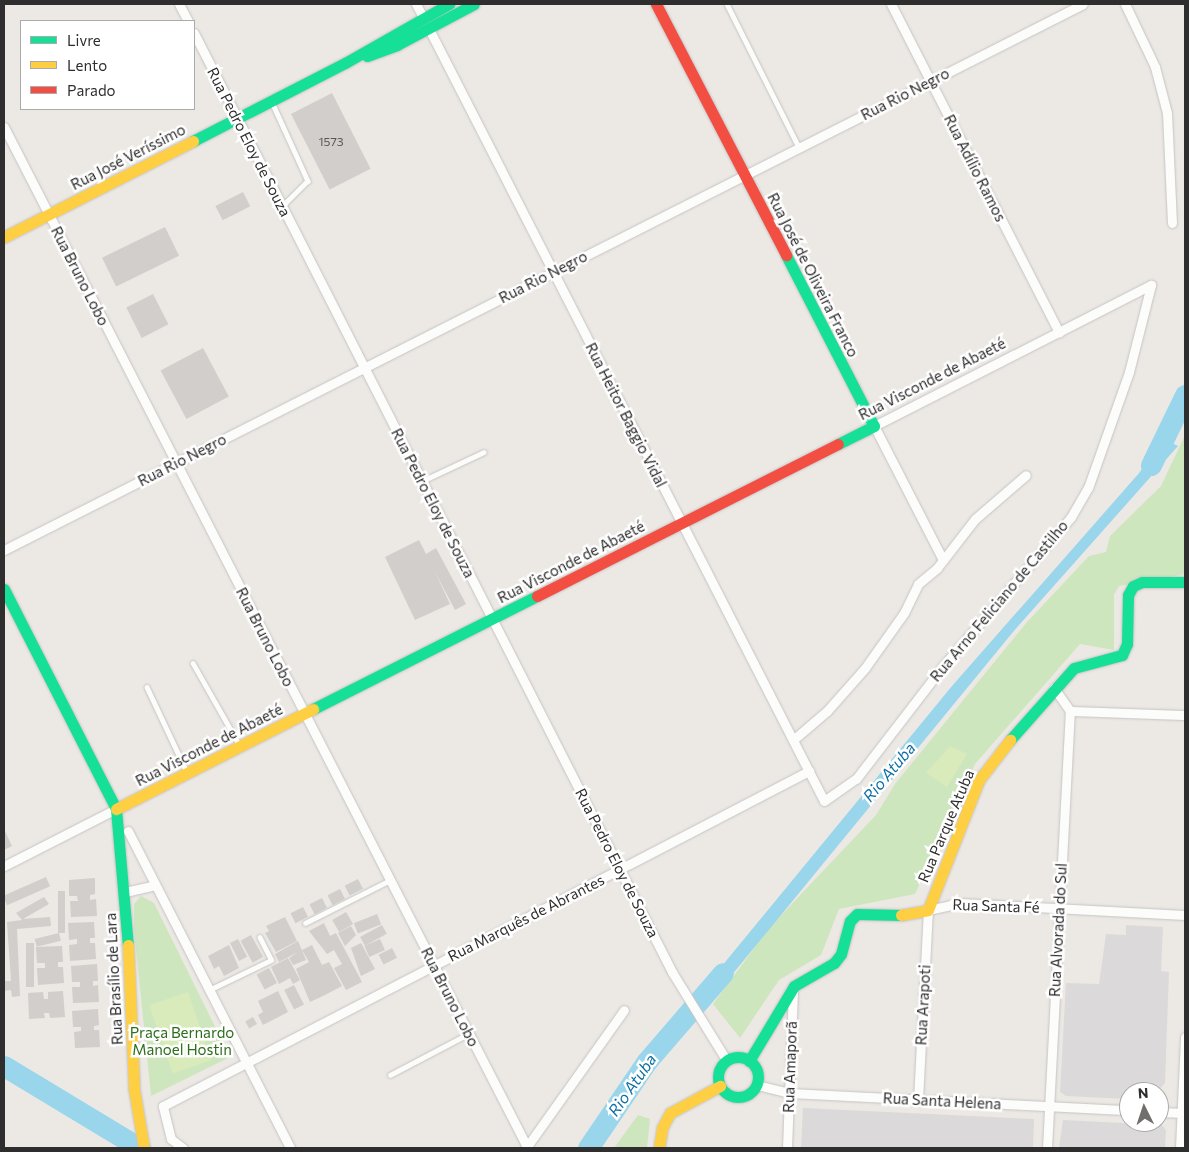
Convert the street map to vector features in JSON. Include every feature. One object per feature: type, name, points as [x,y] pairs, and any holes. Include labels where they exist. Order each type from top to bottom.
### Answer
[{"type":"street","points":[[179,4],[187,20]]},
{"type":"street","points":[[416,4],[423,17]]},
{"type":"street","name":"Rua José Veríssimo","points":[[346,64],[423,17],[449,4]]},
{"type":"street","name":"Rua José Veríssimo","points":[[4,237],[237,118],[346,64],[428,29],[474,4]]},
{"type":"street","name":"Rua José de Oliveira Franco","points":[[656,4],[943,560]]},
{"type":"street","name":"Rua Adílio Ramos","points":[[891,4],[1059,332]]},
{"type":"street","name":"Rua Rio Negro","points":[[4,550],[1083,4]]},
{"type":"street","points":[[1125,4],[1152,58],[1168,113],[1172,223]]},
{"type":"street","name":"Rua Heitor Baggio Vidal","points":[[428,29],[824,802]]},
{"type":"street","name":"Rua Pedro Eloy de Souza","points":[[195,35],[672,972],[727,1061]]},
{"type":"street","name":"Rua Bruno Lobo","points":[[4,126],[526,1147]]},
{"type":"street","name":"Rua Visconde de Abaeté","points":[[4,866],[1152,285]]},
{"type":"street","name":"Rua Arno Feliciano de Castilho","points":[[824,802],[856,779],[943,666],[1071,517],[1088,488],[1129,372],[1152,285]]},
{"type":"street","points":[[793,740],[849,687],[904,613],[915,588],[943,560],[975,519],[1026,475]]},
{"type":"street","name":"Rua Parque Atuba","points":[[928,910],[979,780],[1054,688],[1074,668],[1122,655],[1127,644],[1128,595],[1133,586],[1142,582],[1185,582]]},
{"type":"street","points":[[4,589],[116,809]]},
{"type":"street","points":[[1054,688],[1070,711],[1185,715]]},
{"type":"street","name":"Rua Alvorada do Sul","points":[[1047,1148],[1070,711]]},
{"type":"street","name":"Rua Marquês de Abrantes","points":[[183,1148],[171,1139],[162,1106],[809,771]]},
{"type":"street","name":"Rua Brasílio de Lara","points":[[116,809],[125,892],[138,1115],[144,1148]]},
{"type":"street","points":[[128,831],[290,1148]]},
{"type":"street","points":[[125,892],[155,885]]},
{"type":"street","name":"Rua Santa Fé","points":[[928,910],[961,903],[1185,915]]},
{"type":"street","points":[[750,1061],[794,986],[834,963],[857,914],[906,915],[928,910]]},
{"type":"street","name":"Rua Arapoti","points":[[918,1100],[928,910]]},
{"type":"street","name":"Rua Amaporã","points":[[787,1148],[794,986]]},
{"type":"street","points":[[526,1147],[624,1010]]},
{"type":"street","points":[[1180,1148],[1185,1037]]},
{"type":"street","points":[[738,1058],[750,1061],[757,1072],[757,1085],[742,1097],[729,1095],[720,1086],[720,1070],[727,1061],[738,1058]]},
{"type":"street","name":"Rua Santa Helena","points":[[757,1085],[790,1093],[1119,1110]]},
{"type":"street","points":[[659,1148],[662,1128],[670,1113],[720,1086]]},
{"type":"street","points":[[1169,1112],[1183,1113]]},
{"type":"lane","points":[[727,4],[799,147]]},
{"type":"lane","points":[[272,101],[308,181],[282,207]]},
{"type":"lane","points":[[422,482],[484,452]]},
{"type":"lane","points":[[193,663],[240,746]]},
{"type":"lane","points":[[147,688],[187,773]]},
{"type":"lane","points":[[305,923],[390,880]]},
{"type":"lane","points":[[209,990],[271,960],[260,938]]},
{"type":"lane","points":[[390,1075],[468,1034]]},
{"type":"shaded area","points":[[1126,925],[1163,927],[1161,971],[1169,972],[1165,1082],[1119,1082],[1119,1099],[1066,1096],[1060,1092],[1066,983],[1099,984],[1106,934],[1126,935]]},
{"type":"shaded area","points":[[803,1108],[1034,1119],[1033,1148],[801,1148]]},
{"type":"shaded area","points":[[1063,1120],[1119,1123],[1119,1132],[1166,1132],[1165,1148],[1059,1148]]},
{"type":"green space","points":[[1185,435],[1185,574],[1119,586],[1114,595],[1114,650],[1080,644],[975,764],[915,894],[839,909],[821,955],[779,980],[740,1038],[713,1004],[769,928],[876,815],[895,784],[1027,622],[1089,556],[1106,552],[1110,536],[1161,486]]},
{"type":"green space","points":[[950,746],[967,754],[947,787],[926,773]]},
{"type":"green space","name":"Praça Bernardo Manoel Hostin","points":[[141,896],[154,903],[230,1057],[151,1096],[134,929],[134,904]]},
{"type":"green space","points":[[188,992],[211,1060],[173,1073],[149,1005]]},
{"type":"green space","points":[[638,1115],[650,1119],[647,1148],[614,1148]]},
{"type":"water","points":[[1160,437],[1178,446],[1013,632],[708,1004],[703,989],[952,686],[1140,472]]},
{"type":"building","points":[[332,93],[371,169],[330,190],[291,114]]},
{"type":"building","points":[[243,192],[250,206],[223,220],[215,206]]},
{"type":"building","points":[[165,227],[179,256],[116,286],[102,258]]},
{"type":"building","points":[[153,294],[168,324],[142,338],[126,308]]},
{"type":"building","points":[[203,348],[229,397],[186,419],[161,371]]},
{"type":"building","points":[[419,540],[426,554],[436,548],[466,604],[455,610],[435,572],[450,604],[415,620],[385,557]]},
{"type":"building","points":[[4,829],[12,846],[4,850]]},
{"type":"building","points":[[46,877],[50,886],[7,905],[4,896]]},
{"type":"building","points":[[95,878],[95,894],[90,895],[90,900],[96,899],[97,916],[71,917],[70,901],[78,901],[77,896],[69,896],[69,880]]},
{"type":"building","points":[[358,879],[363,889],[350,896],[345,886]]},
{"type":"building","points":[[340,889],[345,899],[333,905],[328,895]]},
{"type":"building","points":[[58,891],[65,891],[65,933],[58,933]]},
{"type":"building","points":[[44,897],[49,904],[23,919],[50,917],[51,926],[17,929],[20,996],[12,997],[11,990],[4,991],[4,981],[11,981],[7,922],[22,920],[16,913]]},
{"type":"building","points":[[322,898],[327,908],[315,914],[310,904]]},
{"type":"building","points":[[303,907],[308,917],[296,923],[291,913]]},
{"type":"building","points":[[346,912],[353,924],[339,932],[332,920]]},
{"type":"building","points":[[377,914],[381,924],[358,934],[354,923]]},
{"type":"building","points":[[285,917],[297,941],[276,952],[265,933],[269,931],[266,926]]},
{"type":"building","points":[[94,922],[95,938],[90,938],[90,943],[95,943],[96,959],[70,961],[69,945],[77,944],[77,939],[69,940],[68,923]]},
{"type":"building","points":[[324,923],[330,936],[336,933],[362,982],[346,990],[334,968],[342,964],[334,950],[327,954],[309,931]]},
{"type":"building","points":[[382,925],[387,934],[365,946],[360,937]]},
{"type":"building","points":[[351,926],[356,935],[345,946],[338,933]]},
{"type":"building","points":[[59,933],[61,941],[37,947],[35,939]]},
{"type":"building","points":[[251,935],[263,957],[253,963],[241,941]]},
{"type":"building","points":[[238,939],[247,957],[239,961],[230,943]]},
{"type":"building","points":[[380,939],[385,950],[369,957],[364,946]]},
{"type":"building","points":[[298,941],[306,960],[293,965],[289,958],[298,952],[279,962],[275,954]]},
{"type":"building","points":[[26,943],[34,943],[34,987],[26,987]]},
{"type":"building","points":[[361,943],[375,969],[361,976],[351,948]]},
{"type":"building","points":[[229,945],[239,968],[224,976],[219,966],[214,969],[208,956]]},
{"type":"building","points":[[312,945],[322,965],[329,962],[342,986],[310,1002],[296,969],[309,962],[302,950]]},
{"type":"building","points":[[62,946],[63,962],[58,962],[58,967],[63,967],[64,983],[38,985],[37,968],[45,968],[45,963],[37,963],[36,947]]},
{"type":"building","points":[[392,948],[397,958],[384,965],[379,955]]},
{"type":"building","points":[[288,958],[300,980],[293,984],[290,978],[279,984],[271,967]]},
{"type":"building","points":[[97,964],[98,981],[93,981],[93,986],[98,985],[99,1002],[73,1003],[72,987],[80,987],[80,982],[72,982],[71,966]]},
{"type":"building","points":[[269,968],[277,983],[265,990],[257,975]]},
{"type":"building","points":[[294,985],[304,1005],[294,1010],[284,990]]},
{"type":"building","points":[[63,991],[65,1017],[50,1018],[49,1013],[44,1013],[45,1018],[29,1019],[28,993],[43,992],[44,999],[48,999],[48,992]]},
{"type":"building","points":[[278,991],[288,1012],[263,1025],[258,1015],[263,1012],[258,1001]]},
{"type":"building","points":[[98,1009],[99,1025],[94,1026],[94,1030],[99,1030],[100,1047],[75,1048],[74,1032],[81,1031],[81,1027],[73,1027],[72,1011]]},
{"type":"building","points":[[253,1017],[257,1024],[249,1028],[245,1022]]},
{"type":"waterway","name":"Rio Atuba","points":[[1151,465],[1185,395]]},
{"type":"waterway","name":"Rio Atuba","points":[[588,1148],[647,1061],[723,973]]},
{"type":"waterway","points":[[4,1066],[140,1148]]},
{"type":"traffic: fast","points":[[193,141],[345,63],[449,4]]},
{"type":"traffic: fast","points":[[367,56],[397,45],[474,4]]},
{"type":"traffic: fast","points":[[786,255],[874,426],[838,444]]},
{"type":"traffic: fast","points":[[1010,740],[1074,668],[1122,655],[1127,644],[1128,595],[1133,586],[1142,582],[1185,582]]},
{"type":"traffic: fast","points":[[4,589],[116,809],[128,945]]},
{"type":"traffic: fast","points":[[313,709],[537,596]]},
{"type":"traffic: fast","points":[[749,1061],[794,986],[834,963],[841,954],[850,921],[857,914],[901,915]]},
{"type":"traffic: fast","points":[[738,1057],[752,1063],[758,1077],[752,1091],[738,1097],[724,1091],[718,1077],[724,1063],[738,1057]]},
{"type":"traffic: slow","points":[[4,237],[193,141]]},
{"type":"traffic: slow","points":[[116,809],[313,709]]},
{"type":"traffic: slow","points":[[901,915],[928,910],[979,780],[1010,740]]},
{"type":"traffic: slow","points":[[128,945],[134,1089],[144,1148]]},
{"type":"traffic: slow","points":[[659,1148],[662,1128],[670,1113],[720,1086]]},
{"type":"traffic: jam","points":[[656,4],[786,255]]},
{"type":"traffic: jam","points":[[537,596],[838,444]]}]
